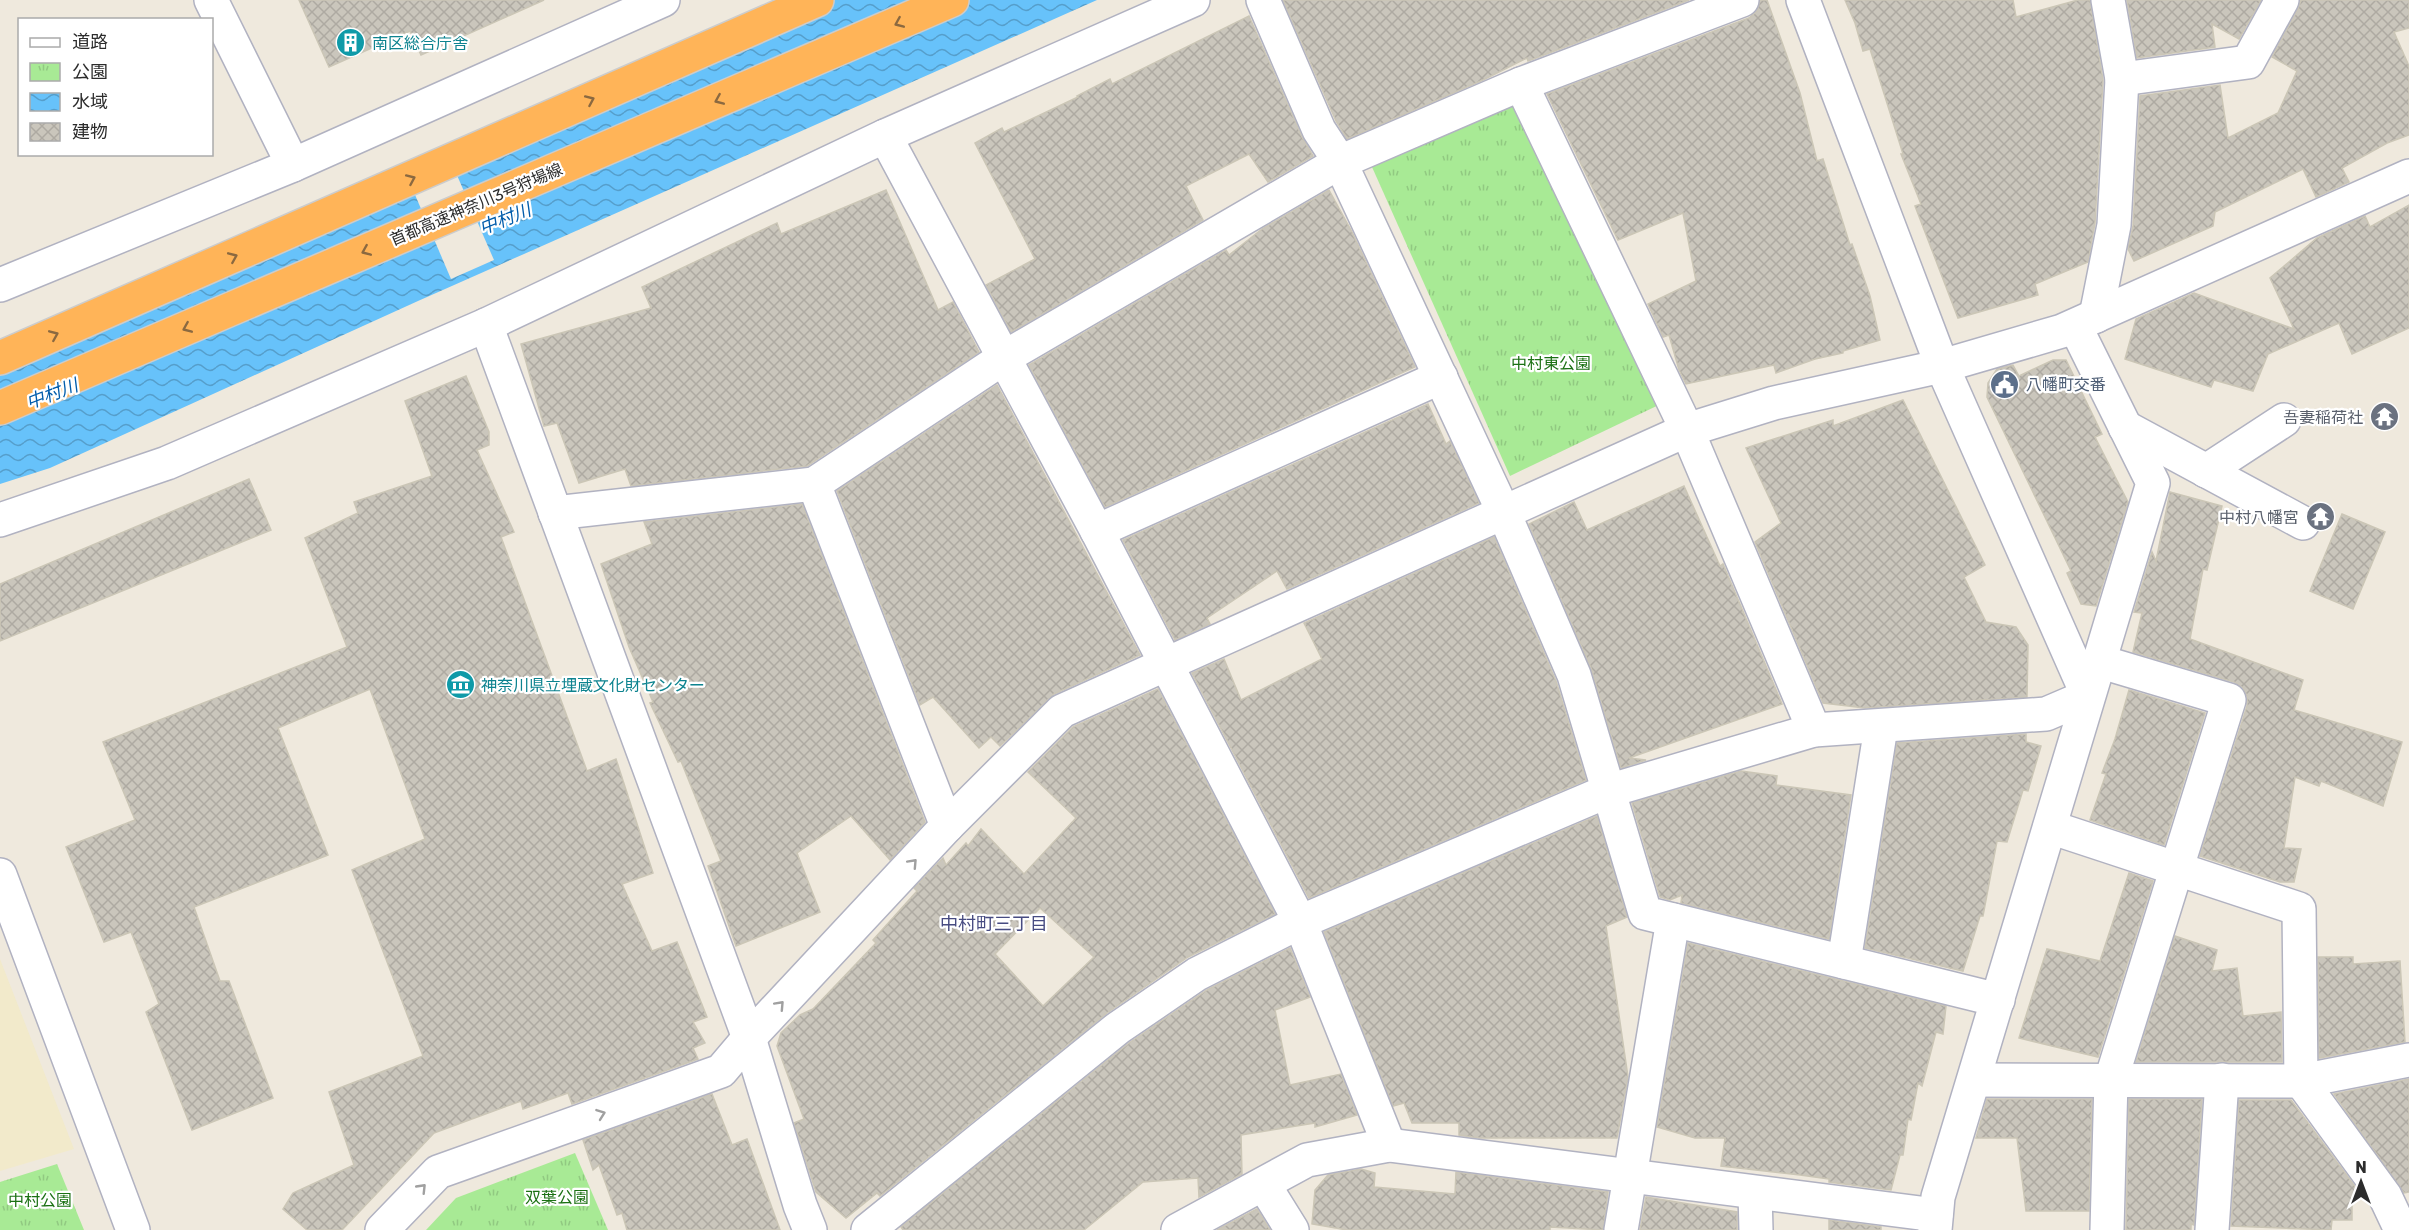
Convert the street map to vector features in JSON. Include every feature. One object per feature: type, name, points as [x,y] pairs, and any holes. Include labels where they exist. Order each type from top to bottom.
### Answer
[{"type":"highway","points":[[0,358],[817,0]]},
{"type":"highway","name":"首都高速神奈川3号狩場線","points":[[0,408],[952,0]]},
{"type":"street","points":[[211,0],[293,165]]},
{"type":"street","points":[[0,285],[293,165],[663,0]]},
{"type":"street","points":[[0,520],[167,463],[486,325],[885,136],[1193,0]]},
{"type":"street","points":[[1263,0],[1319,130],[1340,162],[1503,511],[1574,675],[1645,913],[1998,1000]]},
{"type":"street","points":[[555,513],[814,484],[1005,357],[1340,162],[1521,84],[1742,0]]},
{"type":"street","points":[[1803,0],[1942,366],[2088,696]]},
{"type":"street","points":[[1178,1230],[1307,1160],[1389,1144],[1755,1193],[1936,1222],[1938,1197],[2153,483],[2125,427],[2086,321],[2114,225],[2122,79],[2108,0]]},
{"type":"street","points":[[2122,79],[2248,62],[2282,0]]},
{"type":"street","points":[[1521,84],[1687,430],[1814,730]]},
{"type":"street","points":[[885,136],[1168,665],[1300,922],[1389,1144]]},
{"type":"street","points":[[382,1230],[438,1172],[721,1071],[947,826],[1062,711],[1687,430],[1774,403],[1942,366],[2086,321],[2409,176]]},
{"type":"street","points":[[486,325],[749,1038],[800,1205],[810,1230]]},
{"type":"street","points":[[1097,531],[1441,377]]},
{"type":"street","points":[[2206,471],[2284,420]]},
{"type":"street","points":[[2125,427],[2303,523]]},
{"type":"street","points":[[814,484],[947,826]]},
{"type":"street","points":[[2098,661],[2229,700],[2111,1080],[2107,1230]]},
{"type":"street","points":[[868,1230],[1118,1028],[1197,974],[1300,922],[1608,790],[1814,730],[2046,714],[2088,696]]},
{"type":"street","points":[[1844,962],[1881,727]]},
{"type":"street","points":[[2050,827],[2299,909],[2301,1081],[2385,1196],[2401,1230]]},
{"type":"street","points":[[0,876],[133,1230]]},
{"type":"street","points":[[1621,1230],[1673,920]]},
{"type":"street","points":[[1974,1080],[2301,1081],[2409,1060]]},
{"type":"street","points":[[2212,1230],[2222,1080]]},
{"type":"street","points":[[1264,1185],[1292,1230]]},
{"type":"street","points":[[1755,1193],[1756,1230]]},
{"type":"shaded area","points":[[0,959],[74,1149],[0,1171]]},
{"type":"green space","name":"中村東公園","points":[[1514,102],[1665,402],[1510,476],[1372,167]]},
{"type":"green space","name":"双葉公園","points":[[575,1153],[608,1230],[426,1230],[456,1198]]},
{"type":"green space","name":"中村公園","points":[[57,1164],[84,1230],[0,1230],[0,1182]]},
{"type":"water","name":"中村川","points":[[776,0],[1097,0],[418,301],[50,468],[0,484],[0,346]]},
{"type":"pier","points":[[446,150],[494,260],[451,279],[404,169]]},
{"type":"building","name":"南区総合庁舎","points":[[299,0],[544,0],[421,55],[410,31],[329,67]]},
{"type":"building","points":[[1283,0],[1689,0],[1528,61],[1527,58],[1483,80],[1347,139],[1336,121]]},
{"type":"building","points":[[1760,0],[1767,0],[1800,93],[1817,161],[1823,159],[1850,245],[1852,244],[1870,296],[1880,340],[1776,373],[1774,365],[1686,384],[1679,370],[1669,335],[1663,337],[1648,304],[1696,281],[1683,213],[1618,240],[1547,94],[1749,18],[1757,11]]},
{"type":"building","points":[[1845,0],[2013,0],[2016,17],[2078,0],[2090,0],[2103,80],[2095,223],[2088,262],[2035,284],[2038,295],[1958,318],[1915,206],[1921,204],[1901,154],[1903,154],[1870,49],[1863,51]]},
{"type":"building","points":[[2127,0],[2261,0],[2239,39],[2212,24],[2215,47],[2137,58]]},
{"type":"building","points":[[2301,0],[2409,0],[2409,28],[2394,32],[2409,66],[2409,135],[2387,143],[2342,168],[2349,182],[2316,197],[2303,169],[2215,212],[2213,226],[2134,261],[2128,249],[2133,226],[2140,96],[2220,85],[2228,138],[2278,113],[2297,71],[2272,57]]},
{"type":"building","points":[[1249,16],[1302,137],[1313,156],[1268,182],[1249,154],[1186,186],[1203,220],[1011,332],[986,285],[1035,259],[975,143],[1002,128],[1004,132],[1078,97],[1110,79],[1112,84]]},
{"type":"building","points":[[886,190],[938,310],[953,302],[979,352],[807,466],[631,486],[625,469],[579,483],[557,423],[544,426],[521,344],[651,308],[642,287],[777,223],[781,234]]},
{"type":"building","points":[[1329,190],[1352,232],[1415,367],[1105,507],[1029,365],[1226,250],[1229,255],[1262,229]]},
{"type":"building","points":[[2409,205],[2409,328],[2352,354],[2339,323],[2268,354],[2253,391],[2214,380],[2211,387],[2125,359],[2136,319],[2194,293],[2294,329],[2270,278],[2317,238],[2365,216],[2370,227]]},
{"type":"building","points":[[2053,360],[2066,360],[2102,434],[2095,437],[2128,502],[2096,606],[2081,604],[2067,573],[2071,571],[1987,397],[1988,383],[1997,369],[2013,365],[2019,376]]},
{"type":"building","points":[[466,376],[489,432],[489,445],[477,450],[514,532],[501,537],[587,771],[616,759],[653,873],[622,884],[652,951],[677,942],[707,1017],[693,1022],[705,1043],[693,1048],[698,1059],[572,1104],[568,1093],[523,1109],[521,1101],[434,1133],[342,1230],[307,1230],[283,1209],[293,1193],[354,1165],[329,1092],[423,1056],[352,870],[425,839],[370,689],[278,728],[328,855],[194,907],[220,981],[229,981],[273,1098],[192,1130],[146,1012],[159,1004],[131,932],[104,942],[66,847],[135,820],[103,742],[347,647],[305,538],[358,513],[354,502],[432,476],[405,401]]},
{"type":"building","points":[[997,385],[1140,655],[1054,694],[1000,746],[991,737],[979,748],[933,697],[920,705],[837,491]]},
{"type":"building","points":[[1903,400],[1985,565],[1964,577],[1986,622],[2016,627],[2028,645],[2027,697],[1865,708],[1823,703],[1755,542],[1781,523],[1746,448],[1833,420],[1833,426]]},
{"type":"building","points":[[1428,404],[1446,444],[1450,441],[1479,503],[1287,589],[1277,571],[1207,618],[1210,624],[1175,640],[1123,540]]},
{"type":"building","points":[[249,479],[271,530],[0,641],[0,584]]},
{"type":"building","points":[[1684,486],[1720,566],[1723,564],[1782,704],[1629,758],[1646,760],[1621,768],[1591,668],[1529,524],[1574,502],[1587,530]]},
{"type":"building","points":[[2170,492],[2222,506],[2207,570],[2203,569],[2190,639],[2303,680],[2294,710],[2402,742],[2383,806],[2321,781],[2319,786],[2295,777],[2284,848],[2301,849],[2294,882],[2280,882],[2200,856],[2247,706],[2247,696],[2243,688],[2234,682],[2133,652],[2142,613],[2134,612],[2152,552],[2156,561]]},
{"type":"building","points":[[802,504],[925,822],[890,860],[851,816],[797,853],[820,912],[736,946],[708,866],[721,861],[681,761],[678,762],[650,703],[653,702],[629,647],[601,564],[652,544],[644,522]]},
{"type":"building","points":[[2342,514],[2385,532],[2353,609],[2310,591]]},
{"type":"building","points":[[1494,537],[1556,681],[1586,780],[1309,898],[1192,673],[1224,659],[1241,700],[1322,659],[1304,623]]},
{"type":"building","points":[[1158,689],[1275,914],[1188,957],[1107,1013],[880,1196],[877,1193],[846,1218],[816,1192],[794,1123],[804,1119],[777,1046],[781,1033],[800,1015],[813,1009],[876,943],[873,940],[917,891],[914,888],[943,858],[946,865],[966,843],[968,846],[981,829],[1024,874],[1076,818],[1028,772],[1073,727]],"holes":[[[1040,908],[1094,957],[1043,1006],[995,954]]]},
{"type":"building","points":[[2129,690],[2205,713],[2164,845],[2090,820],[2106,774],[2102,773],[2115,739]]},
{"type":"building","points":[[2026,734],[2026,742],[2041,746],[2028,791],[2023,790],[2007,842],[1997,841],[1983,916],[1980,916],[1963,971],[1865,948],[1897,743]]},
{"type":"building","points":[[1741,771],[1777,776],[1776,785],[1851,795],[1829,939],[1681,903],[1682,895],[1670,900],[1660,897],[1632,803]]},
{"type":"building","points":[[1597,816],[1627,917],[1606,926],[1628,1077],[1617,1138],[1479,1138],[1459,1135],[1459,1123],[1412,1123],[1404,1103],[1393,1106],[1324,932]]},
{"type":"building","points":[[2129,873],[2153,881],[2098,1057],[2019,1038],[2047,949],[2100,961]]},
{"type":"building","points":[[2175,936],[2217,950],[2212,971],[2237,968],[2243,1016],[2281,1012],[2282,1062],[2136,1062]]},
{"type":"building","points":[[1688,943],[1946,1006],[1943,1034],[1936,1032],[1922,1086],[1918,1083],[1911,1120],[1908,1119],[1903,1155],[1900,1155],[1891,1190],[1829,1182],[1829,1179],[1721,1166],[1725,1138],[1695,1138],[1657,1127]]},
{"type":"building","points":[[1290,948],[1310,997],[1275,1010],[1290,1085],[1341,1074],[1357,1115],[1315,1127],[1315,1123],[1241,1135],[1242,1174],[1199,1197],[1198,1178],[1143,1182],[1084,1230],[903,1230],[901,1227],[1129,1043],[1207,990]]},
{"type":"building","points":[[2318,957],[2353,957],[2353,964],[2400,961],[2405,1042],[2319,1058]]},
{"type":"building","points":[[2409,1079],[2409,1192],[2404,1193],[2334,1094]]},
{"type":"building","points":[[712,1094],[732,1145],[747,1139],[780,1230],[627,1230],[622,1213],[617,1215],[599,1165],[593,1170],[583,1140]]},
{"type":"building","points":[[1987,1099],[2092,1099],[2089,1211],[2026,1211],[2017,1138],[1976,1138]]},
{"type":"building","points":[[2129,1099],[2202,1099],[2194,1225],[2191,1224],[2191,1230],[2126,1230]]},
{"type":"building","points":[[2239,1100],[2291,1100],[2362,1196],[2352,1197],[2352,1220],[2332,1220],[2331,1230],[2231,1226]]},
{"type":"building","points":[[1361,1169],[1375,1173],[1374,1187],[1455,1194],[1456,1172],[1608,1192],[1603,1230],[1550,1227],[1550,1230],[1347,1230],[1312,1224],[1315,1190],[1328,1175]]},
{"type":"building","points":[[1646,1197],[1737,1212],[1737,1230],[1640,1230]]},
{"type":"building","points":[[1257,1209],[1270,1230],[1217,1230]]},
{"type":"building","points":[[1829,1220],[1881,1227],[1881,1230],[1829,1230]]},
{"type":"place","name":"南区総合庁舎","points":[[351,43]]},
{"type":"place","name":"八幡町交番","points":[[2005,384]]},
{"type":"place","name":"吾妻稲荷社","points":[[2384,417]]},
{"type":"place","name":"中村八幡宮","points":[[2320,517]]},
{"type":"place","name":"神奈川県立埋蔵文化財センター","points":[[460,685]]},
{"type":"district","name":"中村町三丁目","points":[[994,924]]}]
